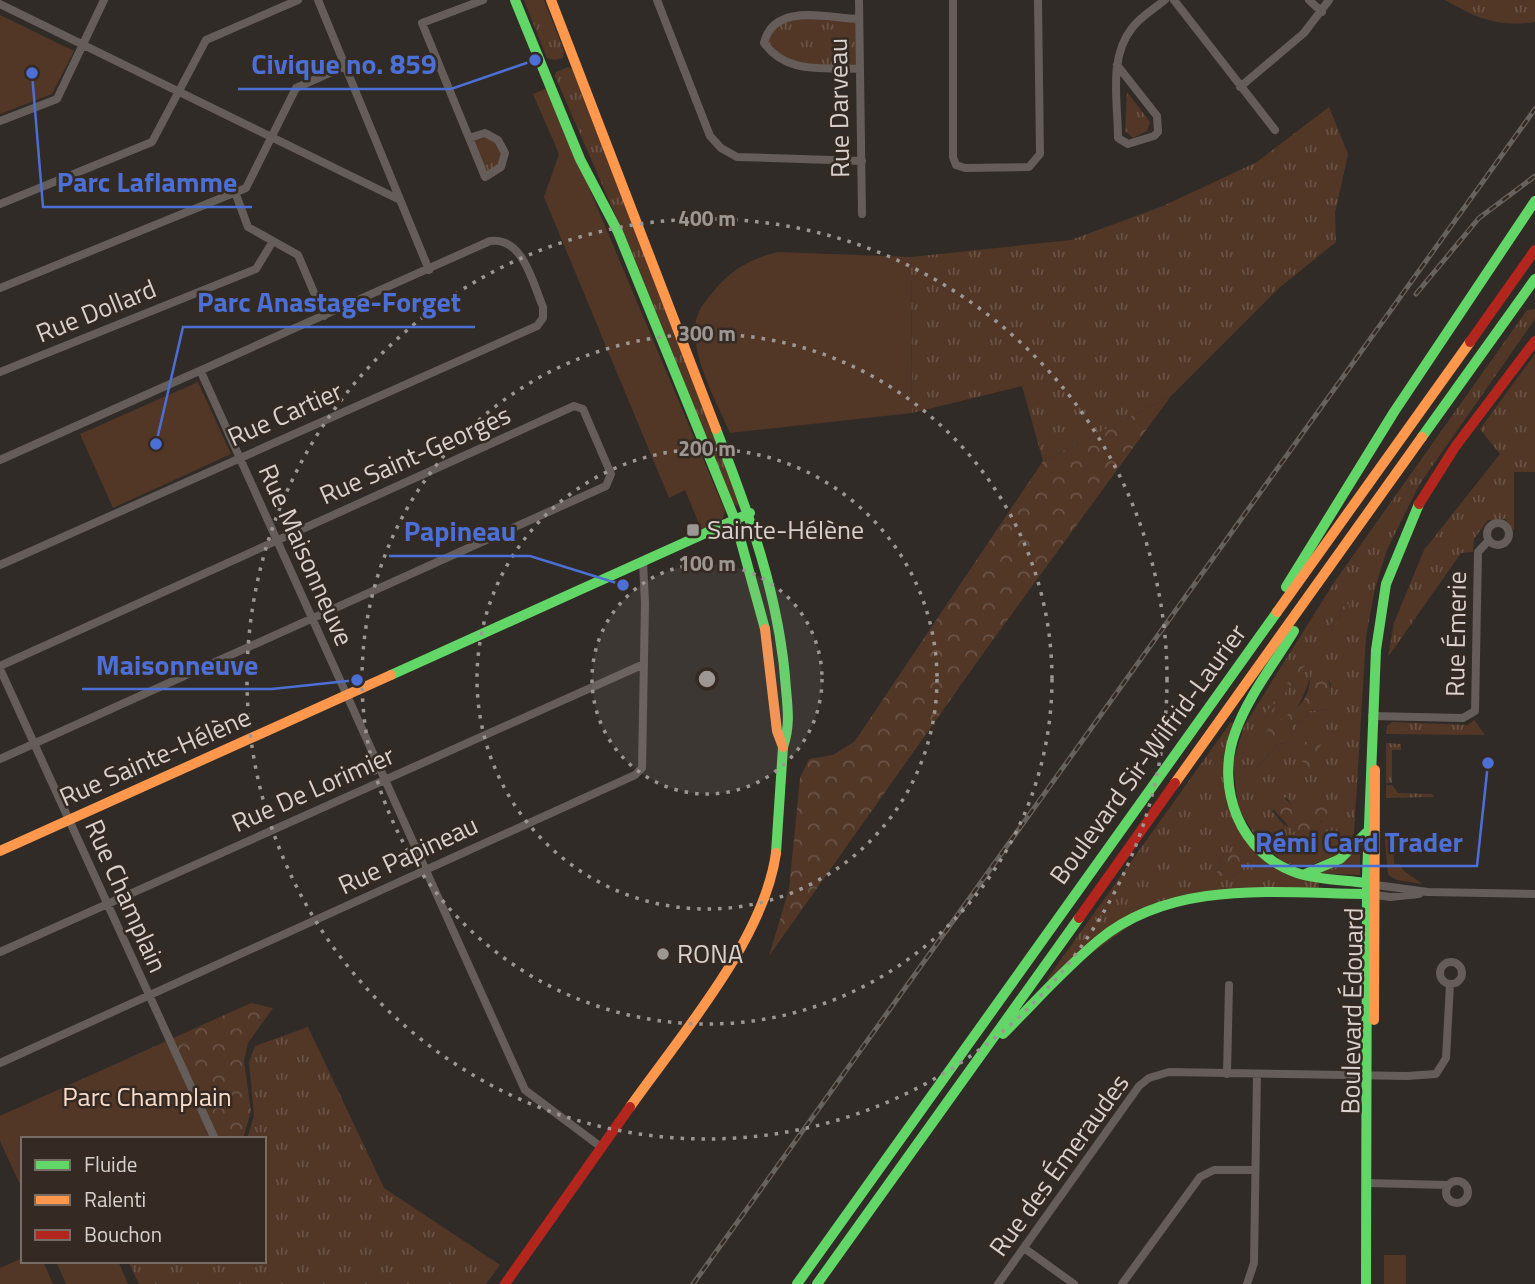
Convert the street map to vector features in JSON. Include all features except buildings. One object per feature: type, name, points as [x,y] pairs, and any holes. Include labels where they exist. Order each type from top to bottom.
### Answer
[{"type":"main road","points":[[515,0],[580,159],[618,232],[735,520],[759,599],[770,654],[778,732],[783,747]]},
{"type":"main road","points":[[505,1284],[732,961],[757,916],[773,874],[780,822],[783,747],[789,731],[784,655],[766,567],[750,513],[635,224],[616,166],[551,0]]},
{"type":"main road","points":[[1247,655],[1316,535],[1534,205]]},
{"type":"main road","name":"Boulevard Sir-Wilfrid-Laurier","points":[[797,1284],[1535,250]]},
{"type":"main road","name":"Boulevard Sir-Wilfrid-Laurier","points":[[817,1284],[1535,279]]},
{"type":"main road","name":"Boulevard Édouard","points":[[1496,391],[1535,330]]},
{"type":"main road","name":"Boulevard Édouard","points":[[1371,889],[1366,833],[1376,630],[1386,583],[1400,542],[1434,478],[1535,341]]},
{"type":"main road","name":"Rue Sainte-Hélène","points":[[0,851],[348,697],[750,513]]},
{"type":"main road","points":[[1333,563],[1240,724],[1228,766],[1233,806],[1250,839],[1276,863],[1319,879],[1371,889]]},
{"type":"main road","name":"Boulevard Édouard","points":[[1366,1284],[1370,1183],[1371,889],[1376,799],[1372,739]]},
{"type":"main road","points":[[1305,874],[1340,859],[1366,833]]},
{"type":"main road","points":[[982,1054],[1037,1003],[1086,951],[1119,926],[1154,909],[1220,893],[1371,889]]},
{"type":"main road","name":"Boulevard Édouard","points":[[1370,1183],[1373,1284]]},
{"type":"street","points":[[0,121],[57,99],[104,0]]},
{"type":"street","points":[[0,204],[152,142],[204,43],[211,36],[298,0]]},
{"type":"street","points":[[0,460],[429,270],[318,0]]},
{"type":"street","points":[[469,138],[485,133],[498,140],[505,153],[501,167],[485,177],[469,138],[422,23],[483,0]]},
{"type":"street","points":[[657,0],[710,136],[721,148],[737,157],[862,161]]},
{"type":"street","name":"Rue Darveau","points":[[859,0],[862,214]]},
{"type":"street","points":[[953,0],[953,157],[956,164],[1029,167],[1040,154],[1038,0]]},
{"type":"street","points":[[1117,65],[1157,116],[1158,132],[1154,136],[1128,144],[1118,138],[1117,65],[1118,51],[1132,26],[1165,0]]},
{"type":"street","points":[[1174,0],[1275,130]]},
{"type":"street","points":[[1309,0],[1322,12]]},
{"type":"street","points":[[1240,87],[1304,33],[1329,0]]},
{"type":"street","points":[[0,4],[400,200]]},
{"type":"street","points":[[858,19],[795,16],[781,18],[768,30],[764,43],[774,57],[791,66],[859,69]]},
{"type":"street","points":[[0,288],[246,188],[296,88],[345,66]]},
{"type":"street","points":[[235,192],[248,227],[298,255],[324,316]]},
{"type":"street","name":"Rue Cartier","points":[[0,565],[537,326],[543,317],[543,307],[516,247],[504,240],[490,242],[429,270]]},
{"type":"street","name":"Rue Dollard","points":[[0,372],[256,269],[273,241]]},
{"type":"street","name":"Rue Maisonneuve","points":[[201,372],[525,1090],[601,1147]]},
{"type":"street","name":"Rue Saint-Georges","points":[[0,667],[574,406],[583,409],[611,474],[606,486],[0,759]]},
{"type":"street","name":"Rue Émerie","points":[[1372,716],[1464,718],[1475,711],[1478,552],[1489,540]]},
{"type":"street","name":"Rue Papineau","points":[[0,1063],[635,775],[642,768],[643,562]]},
{"type":"street","name":"Rue De Lorimier","points":[[0,952],[644,664]]},
{"type":"street","name":"Rue Champlain","points":[[0,667],[214,1137]]},
{"type":"street","points":[[1371,889],[1390,897],[1429,892],[1535,894]]},
{"type":"street","name":"Rue des Émeraudes","points":[[998,1284],[1139,1086],[1149,1078],[1165,1073],[1428,1076],[1442,1068],[1446,1058],[1447,994],[1450,984]]},
{"type":"street","points":[[1227,1073],[1229,985]]},
{"type":"street","points":[[1247,1284],[1254,1271],[1256,1074]]},
{"type":"street","points":[[1122,1284],[1200,1177],[1214,1170],[1255,1170]]},
{"type":"street","points":[[1370,1183],[1448,1185]]},
{"type":"street","points":[[1024,1248],[1074,1284]]},
{"type":"green space","points":[[524,0],[544,0],[564,51],[563,58],[547,58]]},
{"type":"green space","points":[[1445,0],[1535,0],[1535,22],[1509,23],[1488,20]]},
{"type":"green space","points":[[0,15],[74,51],[52,94],[0,114]]},
{"type":"green space","points":[[781,18],[858,19],[859,69],[791,66],[764,43]]},
{"type":"green space","points":[[568,67],[572,69],[739,501],[738,506],[732,503],[624,235],[555,76],[556,72]]},
{"type":"green space","points":[[547,88],[725,511],[722,521],[702,531],[685,490],[669,498],[544,197],[559,154],[533,94]]},
{"type":"green space","points":[[1127,92],[1150,122],[1147,131],[1133,138],[1125,131]]},
{"type":"green space","points":[[1329,107],[1348,154],[1335,213],[1336,242],[1279,288],[1171,396],[1043,461],[1022,386],[912,413],[911,257],[1071,240],[1163,206],[1257,162]]},
{"type":"green space","points":[[486,138],[496,142],[501,153],[498,165],[487,172],[473,139]]},
{"type":"green space","points":[[777,252],[911,257],[912,413],[730,433],[699,358],[695,327],[698,314],[713,292],[734,272],[758,258]]},
{"type":"green space","points":[[1535,309],[1535,319],[1419,485],[1387,550],[1375,588],[1366,637],[1354,833],[1342,853],[1306,867],[1284,863],[1255,836],[1238,807],[1233,763],[1244,726],[1335,581],[1527,310]],"holes":[[[1346,603],[1349,606],[1258,728]],[[1319,663],[1331,684],[1328,709],[1310,711],[1302,721],[1293,724],[1293,734],[1285,744],[1278,743],[1257,768],[1271,727],[1298,706]],[[1286,797],[1292,805],[1328,804],[1321,822],[1314,823],[1306,831],[1284,825],[1272,811]]]},
{"type":"green space","points":[[1535,354],[1535,472],[1514,472],[1514,531],[1505,519],[1488,520],[1474,539],[1473,552],[1461,553],[1388,657],[1394,623],[1424,550],[1500,454],[1480,429]]},
{"type":"green space","points":[[198,382],[231,454],[113,508],[80,434]]},
{"type":"green space","points":[[1171,396],[987,648],[769,956],[789,889],[800,778],[809,759],[833,755],[855,741],[1043,461]]},
{"type":"green space","points":[[1346,603],[1350,605],[1259,728],[1256,726]]},
{"type":"green space","points":[[1325,661],[1332,698],[1328,709],[1310,711],[1302,721],[1293,724],[1293,734],[1285,744],[1278,743],[1256,769],[1266,732],[1302,702],[1313,671]]},
{"type":"green space","points":[[1474,720],[1485,735],[1386,734],[1387,726],[1392,722],[1468,725]]},
{"type":"green space","points":[[1231,722],[1235,725],[1225,763],[1249,843],[1319,883],[1319,888],[1163,902],[1051,982],[1047,979]],"holes":[[[1239,855],[1243,871],[1231,876],[1216,876],[1222,856]]]},
{"type":"green space","points":[[1318,735],[1322,743],[1318,751],[1317,767],[1307,771],[1300,756],[1309,739]]},
{"type":"green space","points":[[1386,743],[1401,744],[1401,750],[1392,750],[1392,783],[1386,783]]},
{"type":"green space","points":[[1386,785],[1392,785],[1398,793],[1432,794],[1434,797],[1386,798]]},
{"type":"green space","points":[[1282,796],[1292,805],[1307,798],[1328,804],[1327,817],[1306,831],[1294,832],[1270,806]]},
{"type":"green space","points":[[1385,838],[1399,845],[1393,846],[1394,864],[1399,864],[1404,871],[1423,884],[1397,880],[1388,875]]},
{"type":"green space","points":[[1360,847],[1360,875],[1317,873]]},
{"type":"green space","points":[[1227,853],[1239,855],[1243,871],[1231,876],[1216,876],[1222,856]]},
{"type":"green space","name":"Parc Champlain","points":[[251,1003],[273,1008],[248,1043],[244,1061],[251,1111],[244,1137],[21,1137],[0,1116]]},
{"type":"green space","points":[[308,1027],[384,1188],[500,1265],[486,1284],[139,1284],[129,1263],[266,1263],[266,1137],[248,1137],[254,1116],[249,1062],[255,1046]]},
{"type":"green space","name":"Parc Champlain","points":[[168,1041],[214,1137],[21,1137],[21,1187],[0,1141],[0,1116]]},
{"type":"green space","points":[[1384,1255],[1406,1255],[1406,1284],[1384,1284]]},
{"type":"green space","points":[[21,1259],[21,1263],[44,1263],[53,1284],[0,1284],[0,1268]]},
{"type":"green space","points":[[57,1263],[119,1263],[128,1284],[66,1284]]},
{"type":"railway","points":[[693,1284],[1535,109]]},
{"type":"railway","points":[[1416,294],[1479,218],[1535,176]]},
{"type":"traffic: fast","points":[[515,0],[580,159],[618,232],[735,520],[765,629]]},
{"type":"traffic: fast","points":[[1286,587],[1394,412],[1535,201]]},
{"type":"traffic: fast","points":[[1422,437],[1535,279]]},
{"type":"traffic: fast","points":[[716,429],[761,556],[783,655],[788,718],[783,747],[776,853]]},
{"type":"traffic: fast","points":[[1366,1284],[1367,876],[1376,650],[1386,584],[1419,504]]},
{"type":"traffic: fast","points":[[391,675],[750,513]]},
{"type":"traffic: fast","points":[[797,1284],[1277,612]]},
{"type":"traffic: fast","points":[[1294,631],[1240,719],[1230,754],[1228,775],[1231,796],[1247,835],[1260,851],[1277,864],[1305,875],[1366,883]]},
{"type":"traffic: fast","points":[[1305,874],[1340,859],[1366,833]]},
{"type":"traffic: fast","points":[[1003,1034],[1099,940],[1128,920],[1159,907],[1192,898],[1226,894],[1366,894]]},
{"type":"traffic: fast","points":[[817,1284],[1079,918]]},
{"type":"traffic: slow","points":[[551,0],[716,429]]},
{"type":"traffic: slow","points":[[1277,612],[1470,342]]},
{"type":"traffic: slow","points":[[1175,783],[1422,437]]},
{"type":"traffic: slow","points":[[765,629],[777,731],[783,747]]},
{"type":"traffic: slow","points":[[0,851],[391,675]]},
{"type":"traffic: slow","points":[[1374,1020],[1375,770]]},
{"type":"traffic: slow","points":[[630,1107],[695,1018],[738,953],[768,886],[776,853]]},
{"type":"traffic: jam","points":[[1470,342],[1535,250]]},
{"type":"traffic: jam","points":[[1419,504],[1455,447],[1535,341]]},
{"type":"traffic: jam","points":[[1079,918],[1175,783]]},
{"type":"traffic: jam","points":[[505,1284],[630,1107]]},
{"type":"place","name":"Civique no. 859","points":[[535,60]]},
{"type":"place","name":"Parc Laflamme","points":[[32,73]]},
{"type":"place","name":"Parc Anastage-Forget","points":[[156,444]]},
{"type":"place","name":"Sainte-Hélène","points":[[693,530]]},
{"type":"place","name":"Papineau","points":[[623,585]]},
{"type":"place","name":"Maisonneuve","points":[[357,680]]},
{"type":"place","name":"Rémi Card Trader","points":[[1488,763]]},
{"type":"place","name":"RONA","points":[[663,954]]}]
